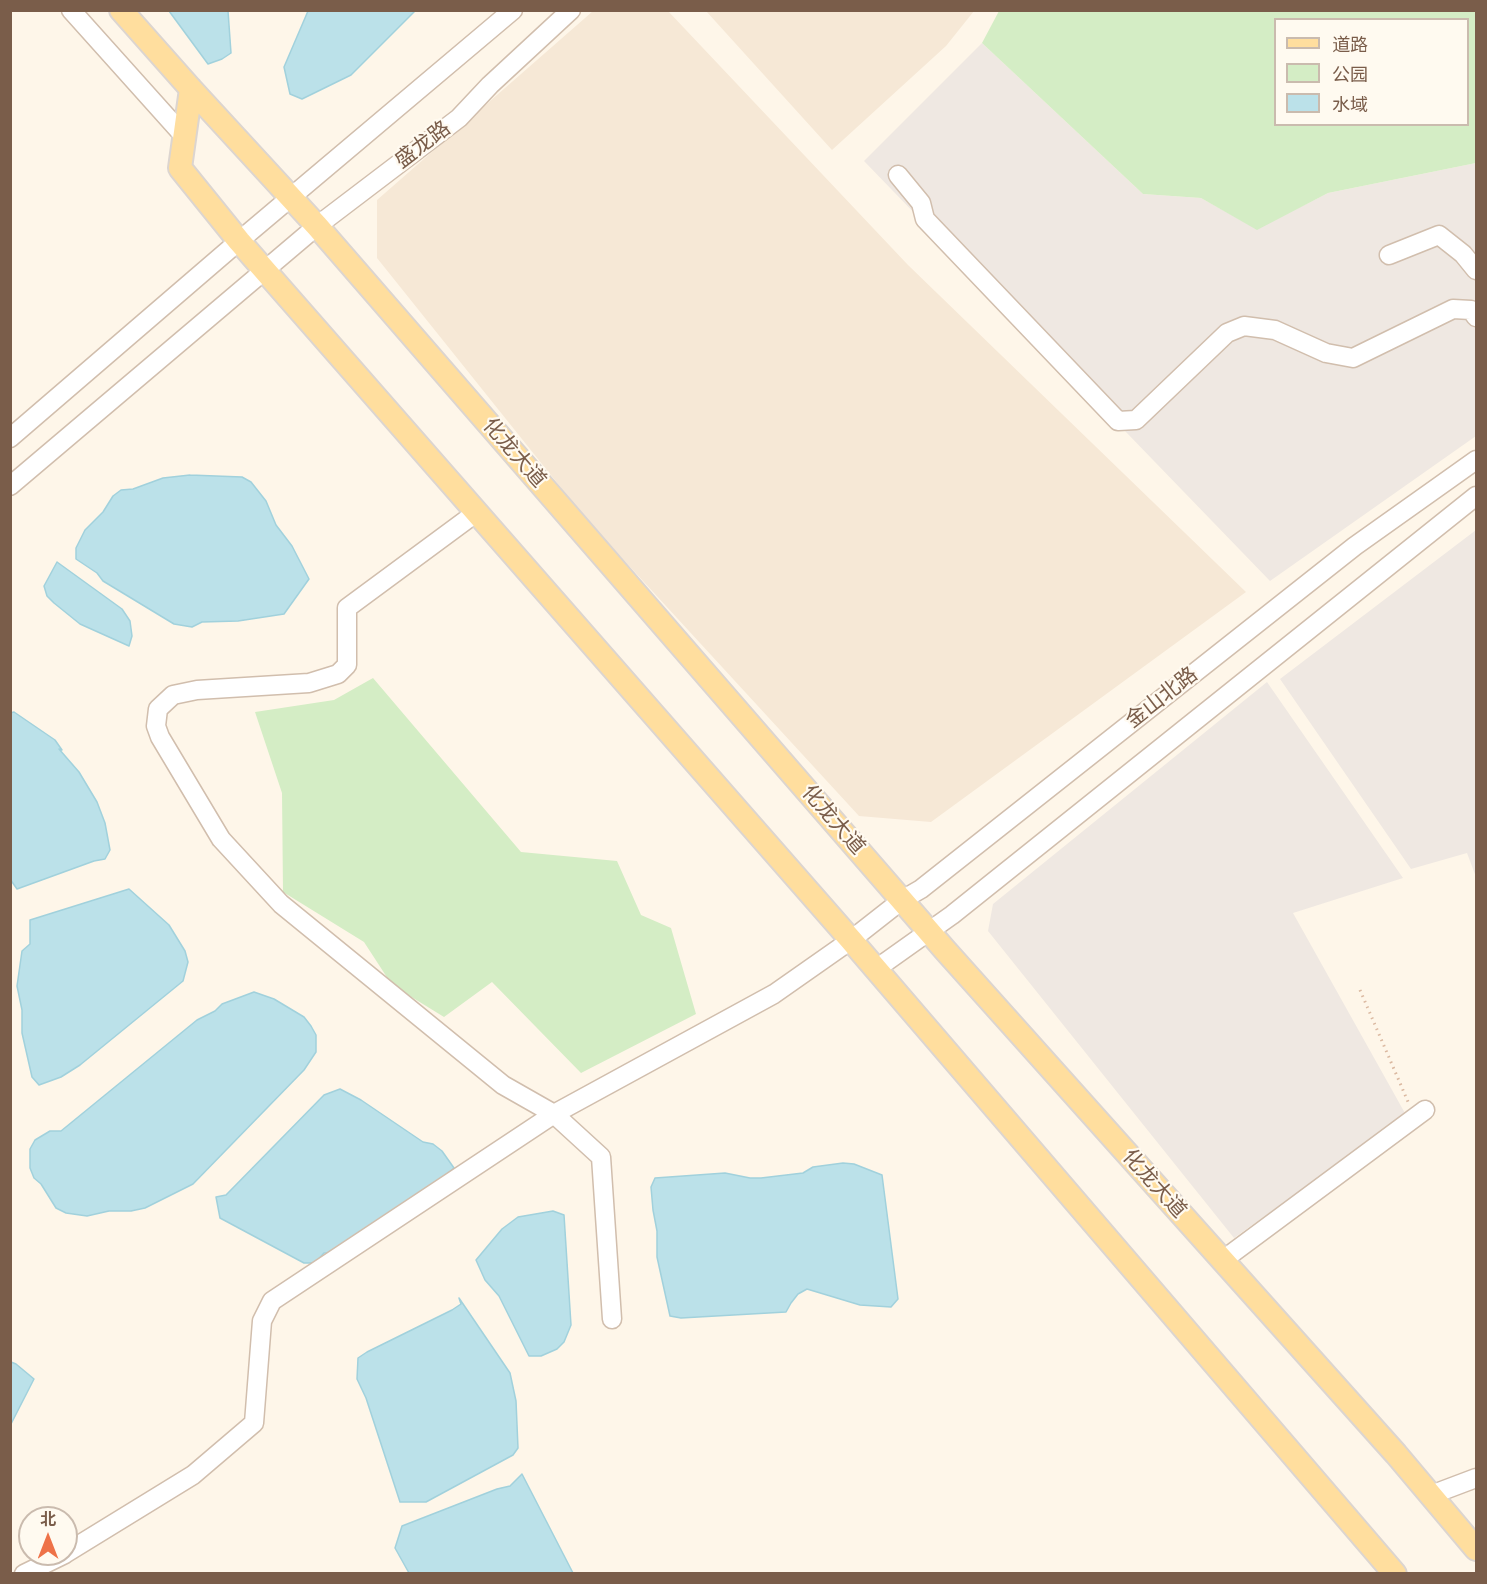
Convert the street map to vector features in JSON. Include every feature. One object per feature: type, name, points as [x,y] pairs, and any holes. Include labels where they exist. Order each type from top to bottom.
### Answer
[{"type":"main road","name":"化龙大道","points":[[121,10],[317,226],[930,932],[1431,1495],[1476,1549]]},
{"type":"main road","points":[[191,89],[180,168],[240,241],[851,940],[1395,1574]]},
{"type":"street","points":[[70,10],[184,136]]},
{"type":"street","name":"盛龙路","points":[[10,438],[513,10]]},
{"type":"street","name":"盛龙路","points":[[10,486],[317,226],[459,118],[490,85],[571,10]]},
{"type":"street","points":[[898,175],[921,203],[925,219],[1118,421],[1136,420],[1227,333],[1244,326],[1275,330],[1326,353],[1353,358],[1453,309],[1471,310],[1476,317]]},
{"type":"street","points":[[1389,255],[1439,235],[1463,254],[1476,270]]},
{"type":"street","name":"金山北路","points":[[78,1546],[193,1475],[254,1423],[262,1321],[272,1301],[554,1114],[774,994],[851,940],[902,900],[921,890],[1354,546],[1476,460]]},
{"type":"street","name":"金山北路","points":[[876,969],[930,932],[1476,496]]},
{"type":"street","points":[[477,512],[346,608],[346,664],[338,674],[309,683],[196,690],[173,695],[158,709],[156,726],[160,737],[221,839],[281,904],[503,1085],[554,1114],[601,1157],[612,1319]]},
{"type":"street","points":[[1222,1260],[1420,1114]]},
{"type":"street","points":[[1431,1495],[1476,1478]]},
{"type":"street","name":"金山北路","points":[[24,1574],[40,1566]]},
{"type":"path","points":[[1360,990],[1420,1114]]},
{"type":"shaded area","points":[[593,11],[668,11],[908,265],[1246,592],[931,822],[859,816],[586,519],[377,258],[377,200]]},
{"type":"shaded area","points":[[706,11],[974,11],[946,46],[832,150]]},
{"type":"shaded area","points":[[982,43],[1143,194],[1201,198],[1257,229],[1328,193],[1476,163],[1476,436],[1270,581],[864,161]]},
{"type":"shaded area","points":[[1476,530],[1476,877],[1467,853],[1411,869],[1280,679]]},
{"type":"shaded area","points":[[1267,682],[1403,878],[1293,913],[1406,1115],[1234,1238],[988,931],[993,904]]},
{"type":"green space","points":[[999,11],[1476,11],[1476,163],[1328,193],[1257,230],[1201,198],[1143,194],[982,43]]},
{"type":"green space","points":[[373,678],[521,852],[617,861],[641,915],[671,928],[696,1014],[581,1073],[492,982],[444,1017],[392,985],[364,942],[283,892],[282,793],[255,712],[334,700]]},
{"type":"water","points":[[308,10],[415,11],[351,75],[302,99],[290,94],[284,67]]},
{"type":"water","points":[[169,11],[228,11],[231,53],[208,64]]},
{"type":"water","points":[[190,475],[242,477],[251,482],[266,501],[276,525],[292,546],[309,579],[284,614],[238,621],[202,622],[192,627],[174,624],[103,581],[97,573],[76,559],[76,548],[85,530],[103,512],[113,496],[121,490],[133,489],[163,478]]},
{"type":"water","points":[[57,562],[122,609],[130,621],[132,636],[129,646],[80,624],[47,596],[44,586]]},
{"type":"water","points":[[14,712],[55,740],[62,750],[59,749],[79,772],[97,802],[105,823],[110,850],[105,859],[17,889],[10,879],[10,713]]},
{"type":"water","points":[[129,889],[169,925],[185,951],[188,962],[183,981],[80,1065],[61,1077],[39,1085],[32,1077],[22,1033],[22,1010],[17,986],[22,951],[30,944],[30,920]]},
{"type":"water","points":[[254,992],[274,999],[304,1017],[311,1026],[316,1035],[316,1052],[304,1070],[193,1184],[145,1208],[131,1211],[109,1211],[87,1216],[66,1213],[56,1208],[41,1184],[34,1178],[30,1168],[30,1149],[35,1140],[50,1131],[61,1131],[197,1020],[215,1011],[222,1004]]},
{"type":"water","points":[[340,1089],[361,1100],[423,1142],[433,1144],[442,1151],[454,1168],[375,1237],[334,1253],[324,1253],[315,1263],[304,1263],[220,1218],[216,1197],[226,1195],[324,1095]]},
{"type":"water","points":[[843,1163],[854,1164],[882,1175],[898,1299],[891,1307],[860,1305],[807,1289],[798,1294],[786,1312],[681,1318],[670,1316],[657,1257],[657,1231],[651,1187],[655,1178],[725,1173],[761,1178],[803,1173],[813,1167]]},
{"type":"water","points":[[553,1211],[564,1215],[571,1325],[564,1342],[557,1349],[541,1356],[529,1356],[499,1296],[485,1280],[476,1260],[502,1229],[518,1217]]},
{"type":"water","points":[[459,1298],[510,1373],[516,1401],[518,1448],[513,1455],[426,1502],[400,1502],[366,1398],[357,1379],[358,1358],[452,1310],[461,1304]]},
{"type":"water","points":[[11,1362],[34,1379],[11,1424]]},
{"type":"water","points":[[522,1474],[573,1573],[409,1573],[395,1548],[402,1526],[510,1486]]}]
